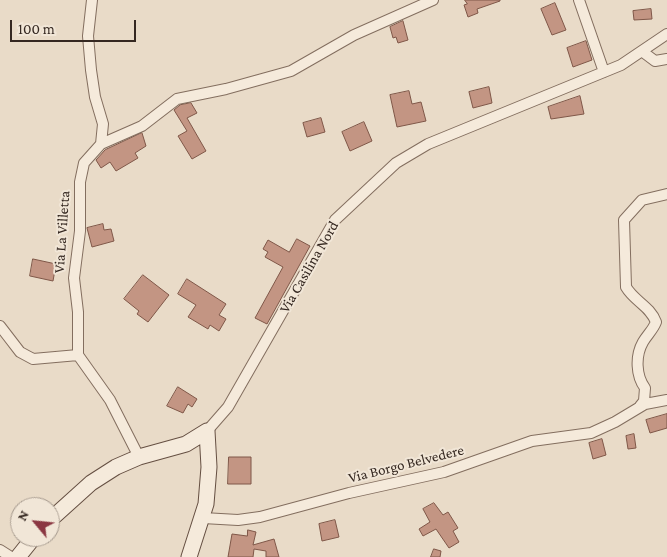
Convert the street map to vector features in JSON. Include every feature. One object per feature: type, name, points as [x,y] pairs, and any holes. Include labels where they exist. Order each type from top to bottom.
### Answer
[{"type":"street","points":[[92,0],[88,36],[95,97],[103,124],[101,144],[142,126],[177,99],[226,89],[291,71],[354,35],[433,0]]},
{"type":"street","points":[[579,0],[604,72]]},
{"type":"street","name":"Via Casilina Nord","points":[[60,511],[91,483],[116,467],[139,457],[186,444],[207,431],[228,407],[335,220],[396,163],[428,144],[604,72],[643,52],[667,34]]},
{"type":"street","points":[[643,52],[655,61],[667,59]]},
{"type":"street","name":"Via La Villetta","points":[[78,354],[78,312],[74,278],[80,231],[80,182],[84,163],[101,144]]},
{"type":"street","points":[[640,406],[644,401],[645,388],[636,370],[642,343],[653,330],[656,322],[652,312],[630,294],[626,286],[624,220],[642,200],[667,194]]},
{"type":"street","points":[[0,326],[20,352],[33,359],[78,354],[110,400],[139,457]]},
{"type":"street","name":"Via Borgo Belvedere","points":[[203,518],[238,520],[270,515],[349,493],[444,472],[532,441],[595,432],[640,406],[656,400],[667,400]]},
{"type":"street","points":[[189,557],[203,518],[207,500],[209,467],[207,431]]},
{"type":"street","points":[[18,557],[26,547]]},
{"type":"street","points":[[0,550],[11,557]]},
{"type":"building","points":[[465,0],[500,1],[477,9],[478,13],[468,17],[464,5],[467,4]]},
{"type":"building","points":[[555,3],[566,30],[552,35],[541,9]]},
{"type":"building","points":[[651,9],[652,19],[634,20],[633,11]]},
{"type":"building","points":[[403,21],[408,40],[398,43],[396,37],[393,38],[390,27]]},
{"type":"building","points":[[586,41],[592,60],[573,67],[567,48]]},
{"type":"building","points":[[489,87],[492,103],[473,108],[469,92]]},
{"type":"building","points":[[409,91],[412,104],[421,102],[426,121],[397,127],[390,95]]},
{"type":"building","points":[[580,96],[584,114],[551,119],[548,107]]},
{"type":"building","points":[[191,103],[197,113],[187,118],[206,151],[192,159],[178,136],[187,131],[174,110],[180,105]]},
{"type":"building","points":[[321,118],[325,132],[307,137],[303,123]]},
{"type":"building","points":[[364,122],[372,141],[350,151],[342,132]]},
{"type":"building","points":[[142,133],[146,146],[135,153],[138,158],[116,171],[110,162],[101,168],[96,160],[105,150]]},
{"type":"building","points":[[103,224],[104,230],[111,229],[114,241],[92,247],[87,228]]},
{"type":"building","points":[[297,239],[310,246],[267,324],[255,318],[283,267],[265,257],[268,252],[263,249],[268,240],[289,252]]},
{"type":"building","points":[[33,259],[56,264],[53,281],[30,276]]},
{"type":"building","points":[[143,275],[169,295],[148,322],[137,314],[139,311],[124,299]]},
{"type":"building","points":[[187,279],[226,304],[219,315],[226,319],[219,331],[210,325],[208,329],[188,317],[196,305],[178,294]]},
{"type":"building","points":[[178,387],[197,399],[192,407],[188,404],[183,413],[167,406]]},
{"type":"building","points":[[667,414],[667,428],[650,433],[646,420]]},
{"type":"building","points":[[634,434],[636,448],[628,449],[626,436]]},
{"type":"building","points":[[602,439],[606,455],[593,459],[589,443]]},
{"type":"building","points":[[229,457],[251,457],[251,484],[228,484]]},
{"type":"building","points":[[434,503],[443,515],[448,512],[458,528],[453,531],[459,542],[449,548],[436,529],[423,536],[419,529],[430,522],[423,509]]},
{"type":"building","points":[[335,520],[339,537],[322,541],[319,524]]},
{"type":"building","points":[[248,530],[256,532],[253,545],[274,539],[279,557],[266,557],[266,551],[254,549],[253,557],[228,557],[232,534],[247,536]]},
{"type":"building","points":[[434,549],[441,551],[440,557],[431,557]]}]
